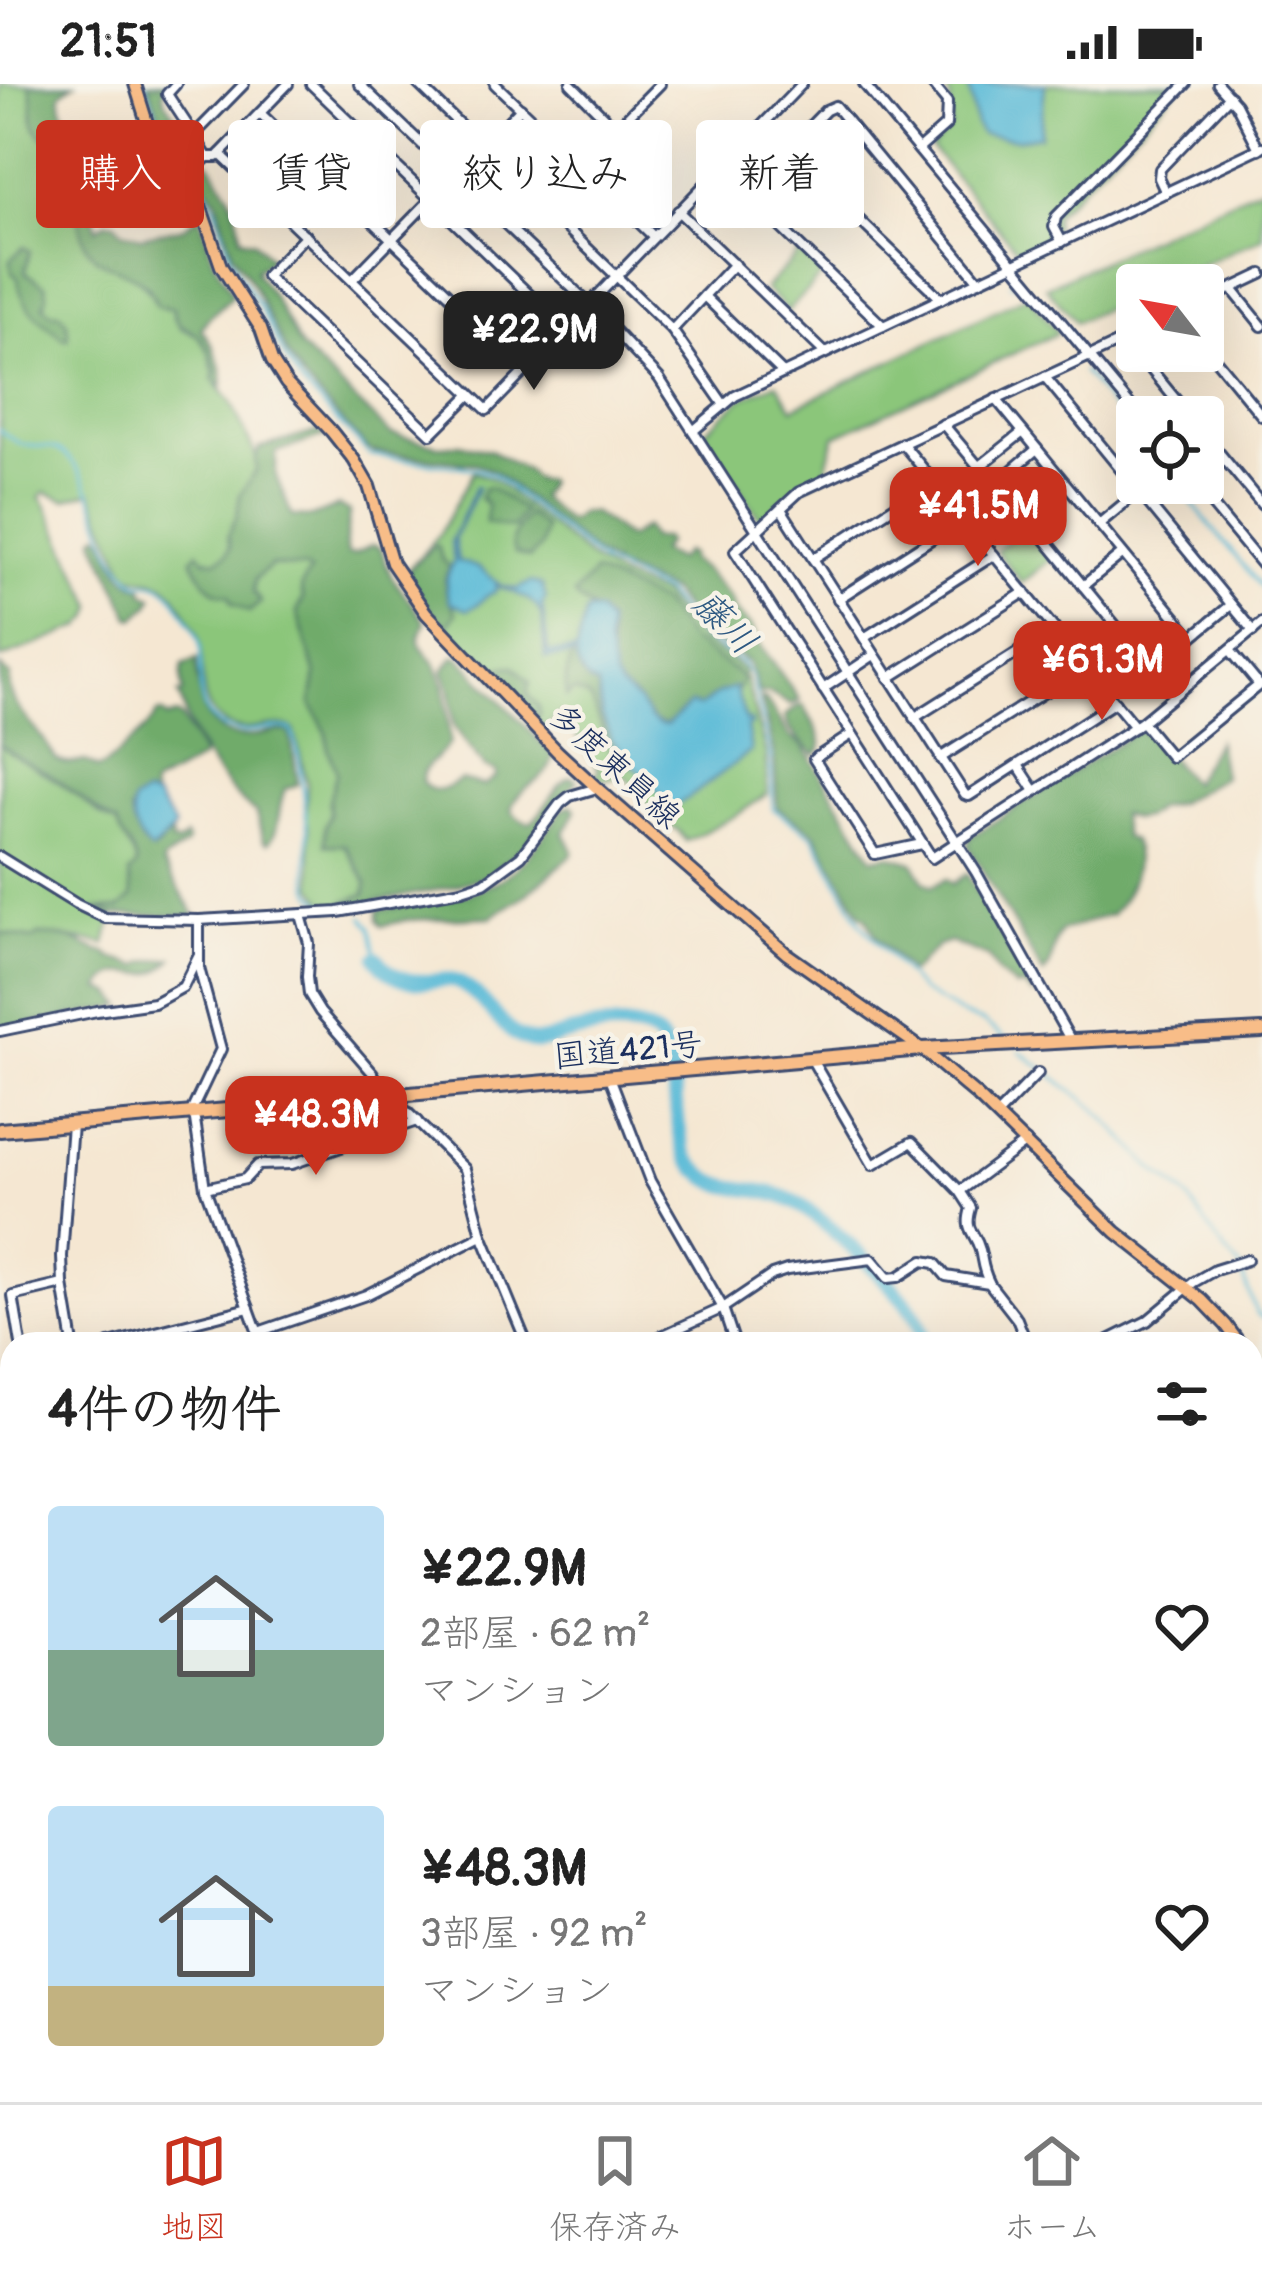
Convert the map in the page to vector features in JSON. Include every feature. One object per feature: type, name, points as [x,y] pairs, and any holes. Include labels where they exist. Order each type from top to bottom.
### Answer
[{"type":"highway","name":"国道421号","points":[[0,1130],[922,1049],[1262,1031]]},
{"type":"main road","name":"多度東員線","points":[[135,84],[146,120]]},
{"type":"main road","name":"多度東員線","points":[[204,217],[221,266],[261,329],[272,361],[343,446],[369,486],[392,563],[426,614],[597,788],[787,954],[922,1049],[1026,1142],[1116,1232],[1186,1287],[1232,1332]]},
{"type":"street","points":[[176,84],[166,94],[184,120]]},
{"type":"street","points":[[204,125],[244,84]]},
{"type":"street","points":[[204,152],[212,159],[220,154],[288,84]]},
{"type":"street","points":[[310,84],[420,190]]},
{"type":"street","points":[[359,84],[648,364],[957,842],[1072,1043]]},
{"type":"street","points":[[418,84],[455,120]]},
{"type":"street","points":[[495,84],[532,120]]},
{"type":"street","points":[[571,84],[607,120]]},
{"type":"street","points":[[625,120],[659,84]]},
{"type":"street","points":[[784,84],[793,93]]},
{"type":"street","points":[[767,120],[802,84]]},
{"type":"street","points":[[865,84],[1123,396]]},
{"type":"street","points":[[920,148],[946,125],[947,102],[932,84]]},
{"type":"street","points":[[1062,242],[1054,226],[1056,218],[1186,84]]},
{"type":"street","points":[[693,431],[735,396],[1260,148],[1218,84]]},
{"type":"street","points":[[1166,193],[1160,170],[1230,96]]},
{"type":"street","points":[[816,120],[836,106],[847,120]]},
{"type":"street","points":[[509,120],[520,109]]},
{"type":"street","points":[[260,113],[527,369]]},
{"type":"street","points":[[864,140],[979,281]]},
{"type":"street","points":[[220,154],[487,410],[696,194]]},
{"type":"street","points":[[204,160],[207,157]]},
{"type":"street","points":[[352,280],[420,211]]},
{"type":"street","points":[[679,212],[825,353]]},
{"type":"street","points":[[864,224],[941,299]]},
{"type":"street","points":[[460,228],[566,329]]},
{"type":"street","points":[[567,228],[672,330],[724,405]]},
{"type":"street","points":[[645,228],[654,237]]},
{"type":"street","points":[[781,228],[883,326]]},
{"type":"street","points":[[305,235],[266,276],[431,434],[470,394]]},
{"type":"street","points":[[672,330],[734,265]]},
{"type":"street","points":[[1224,293],[1262,274]]},
{"type":"street","points":[[1232,289],[1262,326]]},
{"type":"street","points":[[704,296],[783,373]]},
{"type":"street","points":[[1116,344],[800,491],[735,551],[932,858],[1138,725],[1262,623]]},
{"type":"street","points":[[1224,370],[1262,416]]},
{"type":"street","points":[[1153,372],[1173,396]]},
{"type":"street","points":[[1045,377],[1116,464]]},
{"type":"street","points":[[996,399],[1192,637]]},
{"type":"street","points":[[944,424],[979,467],[1023,432]]},
{"type":"street","points":[[902,443],[1115,702],[1171,757],[1258,685],[1230,650]]},
{"type":"street","points":[[1037,449],[1000,484],[1173,696]]},
{"type":"street","points":[[1224,459],[1262,505]]},
{"type":"street","points":[[813,559],[934,481]]},
{"type":"street","points":[[1099,524],[1123,504]]},
{"type":"street","points":[[1149,504],[1253,631]]},
{"type":"street","points":[[1211,504],[1262,565]]},
{"type":"street","points":[[781,509],[968,796],[1115,702]]},
{"type":"street","points":[[838,599],[964,518]]},
{"type":"street","points":[[1083,586],[1122,554]]},
{"type":"street","points":[[864,639],[994,555]]},
{"type":"street","points":[[889,678],[1025,592]]},
{"type":"street","points":[[1152,670],[1232,605]]},
{"type":"street","points":[[914,718],[1055,629]]},
{"type":"street","points":[[823,689],[874,656]]},
{"type":"street","points":[[940,758],[1085,666]]},
{"type":"street","points":[[852,734],[814,759],[875,854],[922,844]]},
{"type":"street","points":[[1018,765],[1035,791]]},
{"type":"street","points":[[0,857],[105,918],[199,920],[338,912],[484,883],[521,856],[560,804],[597,788]]},
{"type":"street","points":[[301,915],[309,943],[309,994],[392,1096],[465,1169],[482,1235],[522,1332]]},
{"type":"street","points":[[199,920],[198,958],[221,1048],[192,1114],[205,1188],[258,1332],[367,1295],[482,1235]]},
{"type":"street","points":[[0,1031],[154,1003],[183,987],[198,958]]},
{"type":"street","points":[[812,1060],[873,1165],[911,1142],[960,1191],[971,1208],[968,1228],[980,1250],[980,1264],[1022,1332]]},
{"type":"street","points":[[997,1115],[1038,1073]]},
{"type":"street","points":[[610,1077],[650,1181],[723,1308],[731,1332]]},
{"type":"street","points":[[205,1188],[245,1179],[258,1165],[292,1164],[417,1121]]},
{"type":"street","points":[[71,1332],[64,1284],[64,1224],[72,1124]]},
{"type":"street","points":[[960,1191],[1026,1142]]},
{"type":"street","points":[[670,1332],[787,1270],[872,1259],[888,1278],[923,1261],[935,1262],[946,1276],[989,1283]]},
{"type":"street","points":[[1125,1332],[1147,1321],[1186,1287],[1245,1261]]},
{"type":"street","points":[[19,1332],[13,1296],[64,1284]]},
{"type":"street","points":[[156,1332],[249,1308]]},
{"type":"green space","points":[[0,84],[29,84],[36,126],[36,228],[85,228],[97,259],[133,276],[157,306],[173,309],[181,328],[198,335],[209,352],[217,385],[230,401],[256,456],[258,466],[240,495],[227,554],[217,561],[192,559],[216,592],[257,600],[255,579],[271,565],[310,572],[302,584],[297,612],[316,675],[311,704],[327,734],[337,771],[325,826],[326,845],[344,845],[367,883],[365,894],[329,909],[313,886],[307,784],[294,729],[277,725],[241,729],[212,713],[194,626],[170,589],[125,570],[91,492],[65,500],[45,492],[40,497],[94,607],[90,618],[81,627],[0,659]]},
{"type":"green space","points":[[29,84],[74,84],[61,93],[69,120],[36,120],[36,128]]},
{"type":"green space","points":[[148,84],[167,84],[164,99],[178,120],[161,120]]},
{"type":"green space","points":[[940,84],[1179,87],[1054,215],[1055,241],[1022,256],[931,148],[951,127],[950,96]]},
{"type":"green space","points":[[209,162],[228,193],[228,228],[240,228],[241,238],[254,241],[271,259],[255,271],[301,348],[391,434],[490,450],[537,480],[546,480],[539,497],[565,520],[592,512],[628,538],[645,527],[651,538],[664,538],[667,542],[660,551],[677,560],[685,552],[690,555],[730,598],[800,700],[791,705],[769,693],[759,694],[749,663],[701,630],[671,592],[593,552],[494,471],[475,464],[368,449],[303,379],[288,356],[233,254],[216,199],[204,183],[204,163]]},
{"type":"green space","points":[[1262,186],[1262,237],[1203,264],[1116,264],[1116,304],[1076,322],[1046,287]]},
{"type":"green space","points":[[81,228],[119,228],[140,237],[204,228],[213,259],[233,295],[201,329],[217,356],[222,387],[213,379],[216,373],[205,344],[179,324],[173,308],[157,306],[144,284],[95,257]]},
{"type":"green space","points":[[24,247],[30,251],[25,272],[46,286],[44,306],[64,318],[68,339],[41,320],[23,298],[10,260]]},
{"type":"green space","points":[[800,252],[823,274],[788,311],[765,289]]},
{"type":"green space","points":[[1028,295],[1058,333],[835,436],[824,476],[797,488],[763,518],[704,432],[741,399],[777,383],[793,408]]},
{"type":"green space","points":[[319,431],[325,436],[276,452],[276,476],[292,516],[312,517],[339,506],[349,512],[347,554],[373,545],[381,549],[391,576],[425,622],[420,645],[436,665],[444,686],[450,742],[425,770],[422,782],[436,790],[461,780],[484,786],[496,777],[454,727],[443,671],[454,657],[553,755],[546,772],[514,802],[511,810],[515,815],[530,823],[564,781],[571,777],[577,781],[525,846],[487,876],[344,907],[343,902],[365,894],[367,883],[345,845],[325,845],[337,771],[327,734],[311,704],[316,675],[297,612],[310,572],[271,565],[255,579],[253,592],[261,602],[249,612],[232,603],[229,595],[211,588],[192,559],[198,551],[205,559],[217,560],[227,554],[240,495],[256,471],[260,448]]},
{"type":"green space","points":[[473,472],[493,479],[595,562],[662,595],[699,639],[743,669],[766,754],[767,794],[686,841],[660,820],[625,776],[598,780],[599,769],[560,713],[544,729],[427,606],[406,572],[439,535]]},
{"type":"green space","points":[[490,487],[524,511],[513,528],[486,523],[487,504],[480,498],[484,488]]},
{"type":"green space","points":[[528,514],[545,528],[541,546],[530,558],[516,554],[512,544]]},
{"type":"green space","points":[[1027,524],[1055,556],[1022,583],[996,551]]},
{"type":"green space","points":[[100,533],[121,572],[153,597],[135,618],[130,617],[96,542]]},
{"type":"green space","points":[[438,546],[450,567],[445,585],[456,613],[448,625],[427,606],[406,572]]},
{"type":"green space","points":[[594,572],[662,603],[690,640],[740,675],[739,689],[717,694],[700,707],[690,704],[667,725],[653,720],[615,682],[608,622],[574,595]]},
{"type":"green space","points":[[572,654],[585,678],[598,686],[607,728],[633,762],[629,767],[614,756],[590,698],[574,691],[566,697]]},
{"type":"green space","points":[[197,659],[201,701],[212,723],[222,731],[235,736],[290,732],[298,784],[285,789],[268,843],[256,813],[216,771],[187,720],[178,694],[183,693],[182,669]]},
{"type":"green space","points":[[514,666],[530,682],[528,692],[538,705],[539,716],[533,718],[489,672]]},
{"type":"green space","points":[[0,667],[10,676],[21,711],[63,763],[85,761],[104,766],[157,713],[181,717],[201,759],[154,785],[154,797],[145,795],[135,801],[130,813],[143,843],[154,850],[171,833],[172,843],[186,837],[187,844],[163,864],[196,916],[113,915],[95,909],[119,909],[132,897],[129,874],[137,865],[135,859],[117,824],[0,744]]},
{"type":"green space","points":[[761,698],[809,755],[873,858],[888,855],[913,862],[932,886],[947,879],[952,884],[967,874],[1033,995],[999,974],[988,957],[950,942],[938,946],[910,973],[876,936],[814,832],[777,808],[774,755]]},
{"type":"green space","points":[[801,705],[820,738],[821,750],[815,755],[793,733],[785,716]]},
{"type":"green space","points":[[1139,730],[1192,783],[1217,741],[1223,777],[1144,818],[1120,814],[1124,837],[1132,840],[1135,849],[1128,889],[1111,915],[1062,930],[1043,974],[968,846],[970,837]]},
{"type":"green space","points":[[0,744],[118,824],[137,865],[129,878],[132,897],[119,909],[100,909],[113,915],[106,944],[0,933]]},
{"type":"green space","points":[[571,805],[576,810],[564,833],[571,856],[491,917],[405,920],[382,926],[378,920],[378,910],[473,892],[507,875]]},
{"type":"green space","points":[[0,933],[69,938],[139,966],[173,958],[154,973],[117,974],[109,979],[100,989],[112,993],[123,1006],[0,1030]]},
{"type":"water","points":[[968,84],[1045,84],[1040,136],[1018,139],[981,134]]},
{"type":"water","points":[[476,486],[454,538],[458,561],[480,568],[501,586],[542,585],[548,653],[576,651],[585,614],[598,611],[608,624],[614,678],[650,719],[667,725],[690,704],[700,707],[735,687],[751,725],[747,727],[751,751],[672,807],[612,741],[598,686],[582,674],[576,655],[545,658],[542,618],[534,603],[496,586],[495,592],[467,610],[450,602],[446,585],[454,561],[451,541]]},
{"type":"water","points":[[145,795],[156,798],[174,825],[151,851],[138,835],[132,815],[133,802]]},
{"type":"waterway","name":"藤川","points":[[145,84],[167,143],[202,182],[239,275],[301,383],[370,455],[494,475],[604,564],[665,593],[703,637],[743,664],[751,676],[770,754],[773,809],[813,836],[861,924],[921,991],[983,1022],[1008,1041]]},
{"type":"waterway","points":[[1083,372],[1116,412]]},
{"type":"waterway","points":[[0,430],[22,444],[53,448],[69,458],[88,488],[107,541],[125,572],[138,583],[162,587],[174,599],[198,639],[202,698],[210,717],[238,732],[292,730],[304,796],[309,880],[313,894],[327,906]]},
{"type":"waterway","points":[[1192,504],[1262,588]]},
{"type":"waterway","points":[[363,917],[371,927],[377,958]]},
{"type":"waterway","points":[[377,958],[387,970],[408,980],[450,980],[462,985],[524,1039],[541,1042],[609,1027],[653,1034],[668,1056],[680,1132],[691,1162],[714,1181],[778,1195],[821,1221],[907,1305],[921,1332]]},
{"type":"waterway","name":"藤川","points":[[1020,1051],[1096,1109],[1154,1170],[1185,1194],[1240,1267],[1262,1318]]}]
